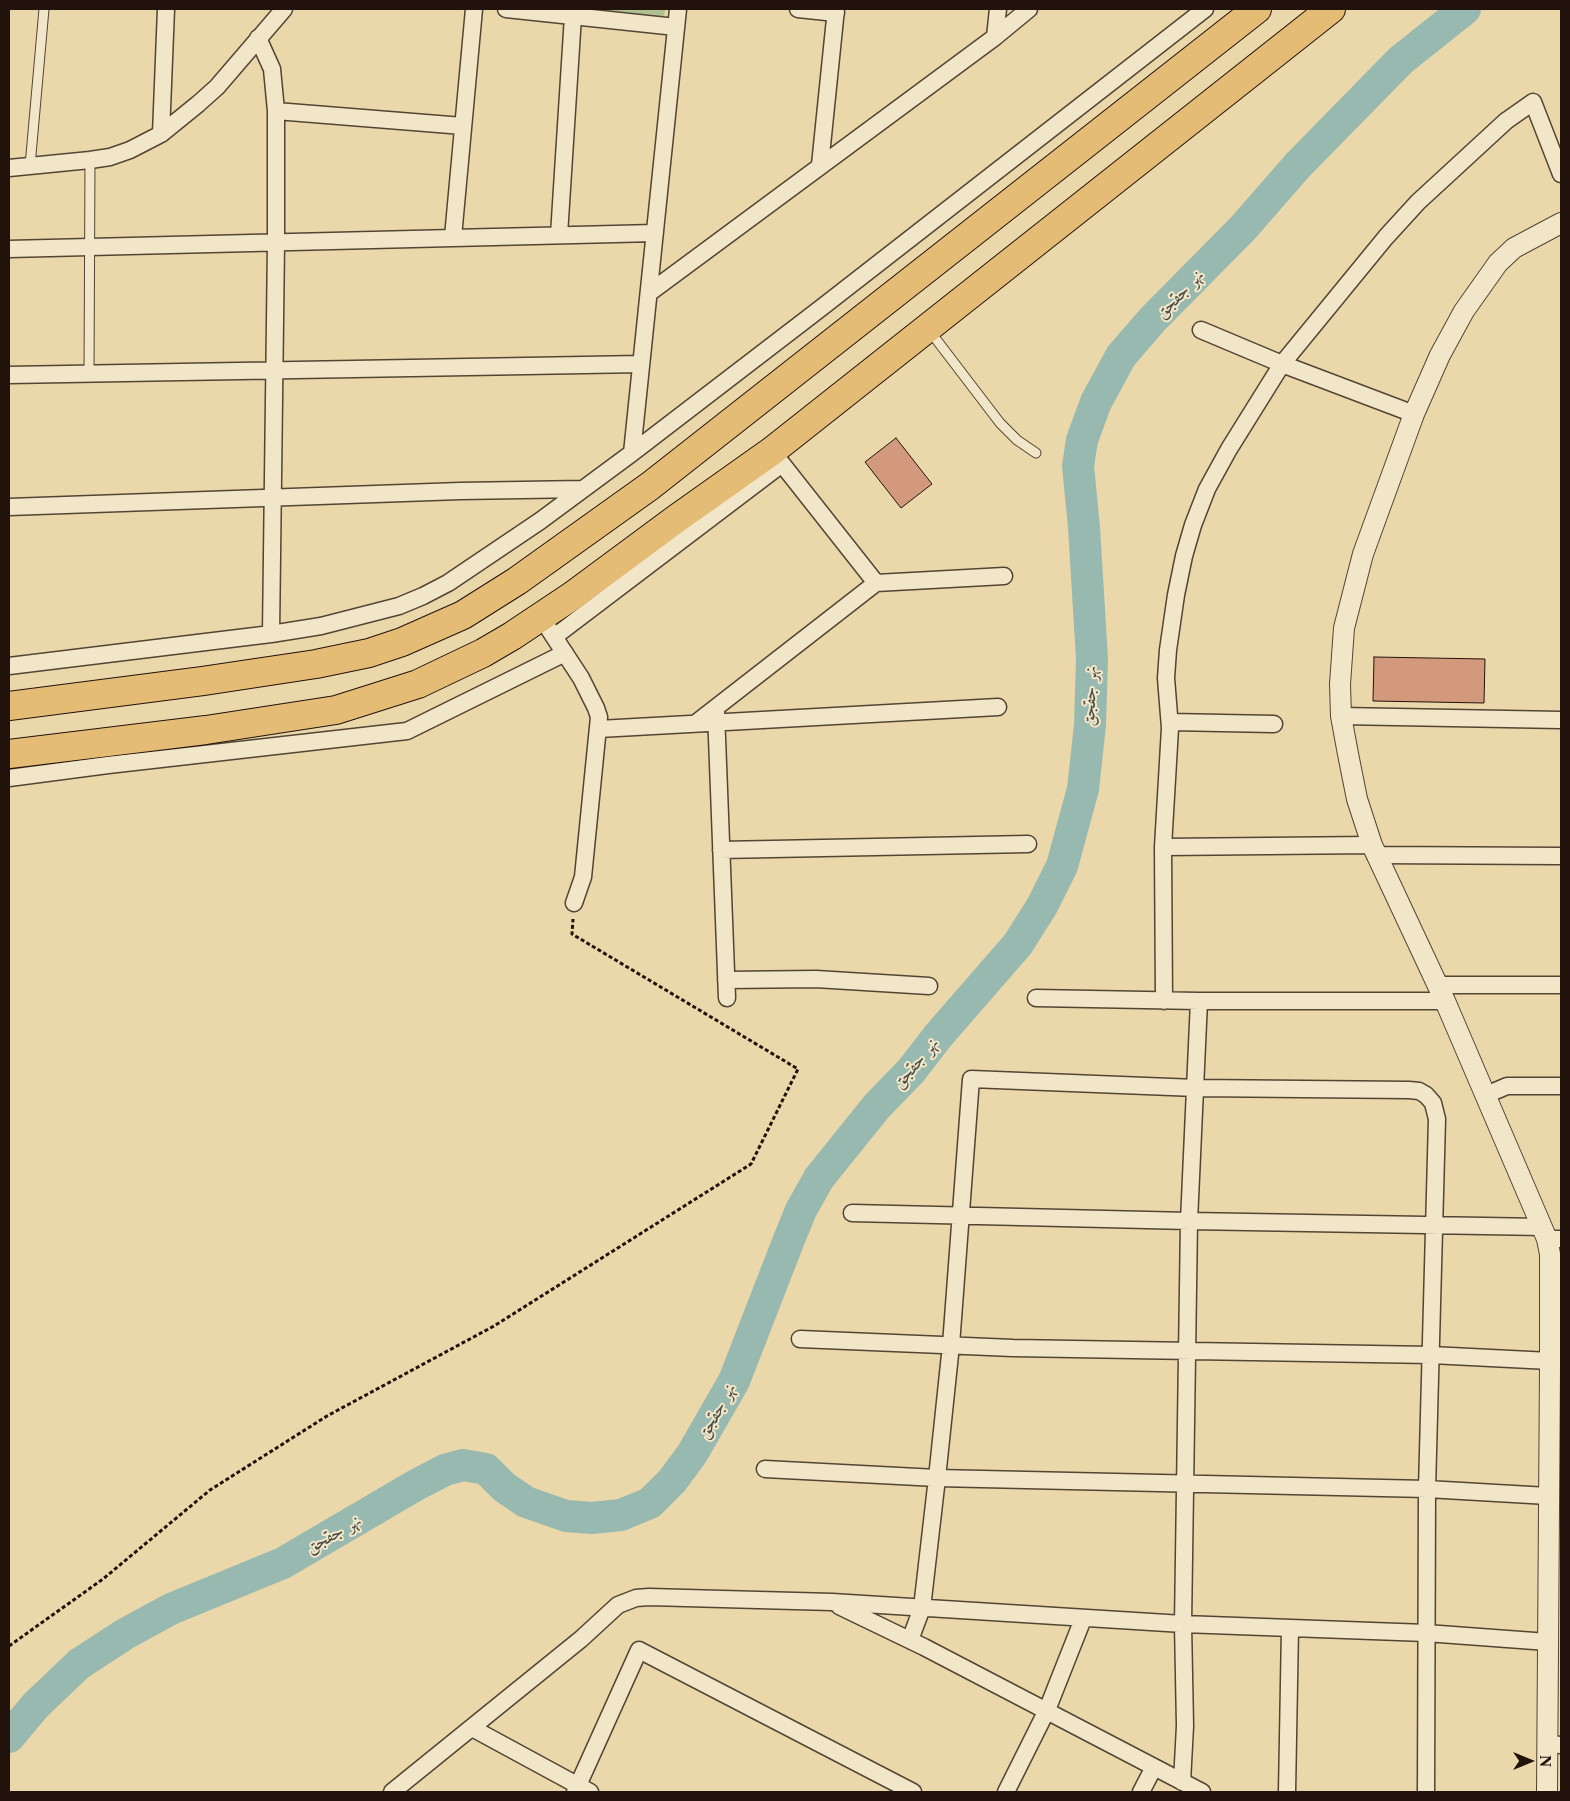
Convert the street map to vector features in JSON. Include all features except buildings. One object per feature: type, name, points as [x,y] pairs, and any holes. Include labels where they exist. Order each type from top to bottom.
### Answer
[{"type":"highway","points":[[9,706],[316,664],[369,653],[402,642],[463,615],[517,581],[650,486],[1257,9]]},
{"type":"highway","points":[[9,754],[206,730],[336,710],[418,684],[490,649],[548,627],[572,596],[676,519],[777,458],[928,328],[1331,9]]},
{"type":"street","points":[[161,134],[166,9]]},
{"type":"street","points":[[9,168],[90,160],[130,150],[161,134],[217,87],[284,9]]},
{"type":"street","points":[[453,237],[474,9]]},
{"type":"street","points":[[506,9],[573,16],[599,14],[676,27]]},
{"type":"street","points":[[632,453],[678,9]]},
{"type":"street","points":[[798,9],[836,11],[820,165]]},
{"type":"street","points":[[995,37],[998,9]]},
{"type":"street","points":[[649,293],[995,37],[1029,9]]},
{"type":"street","points":[[9,666],[271,634],[321,626],[368,615],[423,596],[448,583],[632,453],[1205,9]]},
{"type":"street","points":[[559,235],[573,16]]},
{"type":"street","points":[[258,38],[272,69],[276,111],[271,634]]},
{"type":"street","points":[[1164,1001],[1163,847],[1170,722],[1166,678],[1168,650],[1176,595],[1193,524],[1207,489],[1229,449],[1282,364],[1386,237],[1418,202],[1506,121],[1533,102],[1561,174]]},
{"type":"street","points":[[276,111],[463,126]]},
{"type":"street","points":[[1547,1792],[1554,1744],[1548,1642],[1553,1509],[1554,1365],[1551,1235],[1441,993],[1373,850],[1357,799],[1341,716],[1340,684],[1344,628],[1369,538],[1414,414],[1440,355],[1464,310],[1498,262],[1514,248],[1561,223]]},
{"type":"street","points":[[9,249],[655,233]]},
{"type":"street","points":[[1201,330],[1282,364],[1414,414]]},
{"type":"street","points":[[9,375],[641,364]]},
{"type":"street","points":[[777,458],[876,583]]},
{"type":"street","points":[[9,507],[460,491],[583,489]]},
{"type":"street","points":[[599,729],[696,723],[716,715],[876,583],[1004,576]]},
{"type":"street","points":[[548,627],[581,678],[599,718],[583,877],[574,903]]},
{"type":"street","points":[[9,778],[108,764],[407,731],[565,653]]},
{"type":"street","points":[[716,715],[998,707]]},
{"type":"street","points":[[716,715],[726,998]]},
{"type":"street","points":[[1341,716],[1561,720]]},
{"type":"street","points":[[1170,722],[1274,724]]},
{"type":"street","points":[[721,850],[1028,844]]},
{"type":"street","points":[[1163,847],[1373,850],[1561,856]]},
{"type":"street","points":[[726,980],[816,979],[929,986]]},
{"type":"street","points":[[1036,998],[1199,1001],[1441,993],[1561,985]]},
{"type":"street","points":[[1182,1782],[1185,1726],[1183,1624],[1186,1351],[1189,1221],[1199,1001]]},
{"type":"street","points":[[910,1640],[922,1608],[937,1478],[951,1345],[971,1079],[1196,1088],[1419,1091],[1426,1095],[1433,1103],[1437,1119],[1427,1489],[1426,1792]]},
{"type":"street","points":[[1486,1095],[1507,1086],[1561,1086]]},
{"type":"street","points":[[852,1213],[1434,1225],[1551,1235]]},
{"type":"street","points":[[800,1339],[1013,1348],[1431,1355],[1554,1365]]},
{"type":"street","points":[[765,1470],[937,1478],[1427,1489],[1553,1509]]},
{"type":"street","points":[[392,1792],[581,1638],[618,1605],[627,1600],[649,1597],[832,1602],[1083,1619],[1426,1633],[1548,1642]]},
{"type":"street","points":[[832,1602],[1047,1710],[1202,1792]]},
{"type":"street","points":[[1006,1792],[1047,1710],[1083,1619]]},
{"type":"street","points":[[1287,1792],[1290,1628]]},
{"type":"street","points":[[472,1728],[581,1790],[639,1650],[913,1792]]},
{"type":"street","points":[[1141,1792],[1154,1768]]},
{"type":"lane","points":[[30,166],[44,9]]},
{"type":"lane","points":[[89,374],[90,160]]},
{"type":"lane","points":[[928,328],[1000,423],[1018,440],[1036,453]]},
{"type":"path","points":[[9,1646],[103,1579],[210,1490],[327,1416],[494,1326],[751,1164],[798,1069],[572,934],[574,903]]},
{"type":"green space","points":[[609,9],[665,9],[664,19],[608,13]]},
{"type":"waterway","name":"نهر جقجق","points":[[9,1737],[36,1705],[79,1664],[125,1634],[171,1609],[283,1563],[445,1470],[463,1465],[486,1469],[504,1487],[526,1502],[566,1516],[592,1518],[621,1515],[650,1503],[672,1481],[692,1454],[734,1381],[801,1210],[819,1178],[877,1106],[911,1071],[938,1036],[1018,944],[1042,906],[1062,866],[1083,789],[1090,725],[1092,659],[1084,527],[1078,466],[1082,440],[1096,402],[1121,356],[1153,319],[1243,228],[1298,165],[1401,60],[1465,9]]}]
